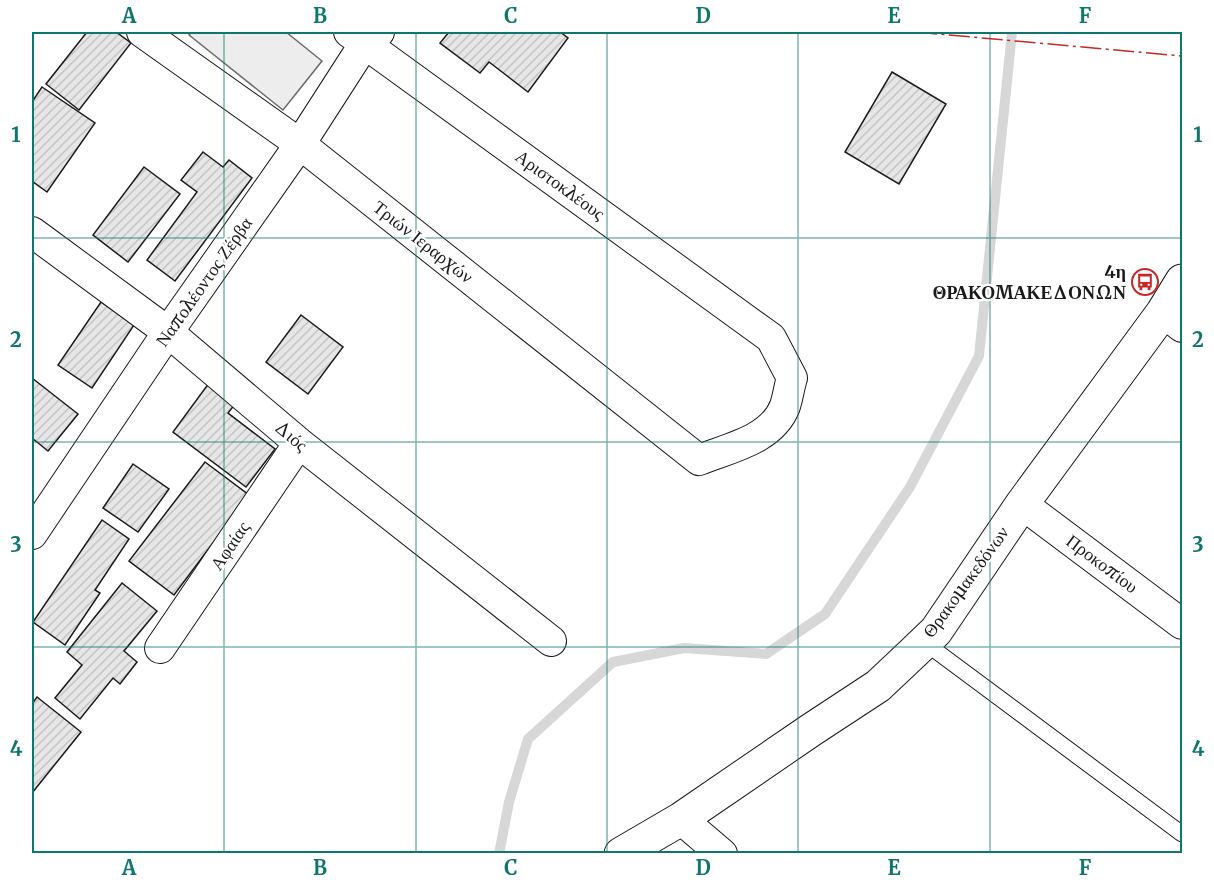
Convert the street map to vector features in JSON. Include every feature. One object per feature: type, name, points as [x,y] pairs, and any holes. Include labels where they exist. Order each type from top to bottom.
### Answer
[{"type":"main road","name":"Θρακομακεδόνων","points":[[621,854],[681,819],[811,729],[878,686],[936,631],[1022,504],[1173,319],[1182,280]]},
{"type":"street","name":"Τριών Ιεραρχών","points":[[142,32],[300,144],[699,460]]},
{"type":"street","name":"Ναπολέοντος Ζέρβα","points":[[32,534],[168,332],[300,144],[364,35]]},
{"type":"street","name":"Αριστοκλέους","points":[[364,35],[771,338],[792,378],[784,407],[774,424],[760,436],[699,460]]},
{"type":"street","name":"Διός","points":[[32,232],[168,332],[299,443],[551,641]]},
{"type":"street","name":"Αφαίας","points":[[160,648],[299,443]]},
{"type":"street","name":"Προκοπίου","points":[[1022,504],[1182,624]]},
{"type":"street","points":[[681,819],[722,854]]},
{"type":"lane","points":[[924,642],[1182,834]]},
{"type":"shaded area","points":[[192,32],[286,32],[322,61],[283,110],[189,35]]},
{"type":"building","points":[[87,32],[116,32],[131,43],[79,110],[46,84]]},
{"type":"building","points":[[449,32],[560,32],[568,38],[528,92],[489,62],[480,73],[440,43]]},
{"type":"building","points":[[892,72],[946,104],[899,184],[845,152]]},
{"type":"building","points":[[42,87],[95,123],[47,192],[32,181],[32,102]]},
{"type":"building","points":[[203,152],[223,167],[229,160],[252,178],[175,281],[147,260],[197,192],[181,180]]},
{"type":"building","points":[[144,167],[180,194],[128,262],[93,235]]},
{"type":"building","points":[[101,302],[134,325],[92,388],[58,365]]},
{"type":"building","points":[[301,315],[343,347],[308,394],[266,362]]},
{"type":"building","points":[[32,378],[78,414],[48,451],[32,438]]},
{"type":"building","points":[[209,383],[236,403],[228,413],[275,449],[246,487],[173,432]]},
{"type":"building","points":[[205,462],[249,495],[174,595],[129,561]]},
{"type":"building","points":[[133,464],[169,489],[138,532],[103,508]]},
{"type":"building","points":[[102,520],[129,539],[95,590],[100,593],[65,645],[33,622]]},
{"type":"building","points":[[122,583],[157,611],[124,651],[137,662],[120,684],[113,678],[80,719],[55,698],[82,665],[67,652]]},
{"type":"building","points":[[37,697],[81,732],[32,793],[32,704]]},
{"type":"waterway","points":[[499,854],[509,802],[528,739],[613,662],[684,648],[766,654],[825,614],[910,487],[979,356],[1012,32]]},
{"type":"power","points":[[916,32],[1182,56]]},
{"type":"place","name":"4η ΘΡΑΚΟΜΑΚΕΔΟΝΩΝ","points":[[1145,282]]}]
